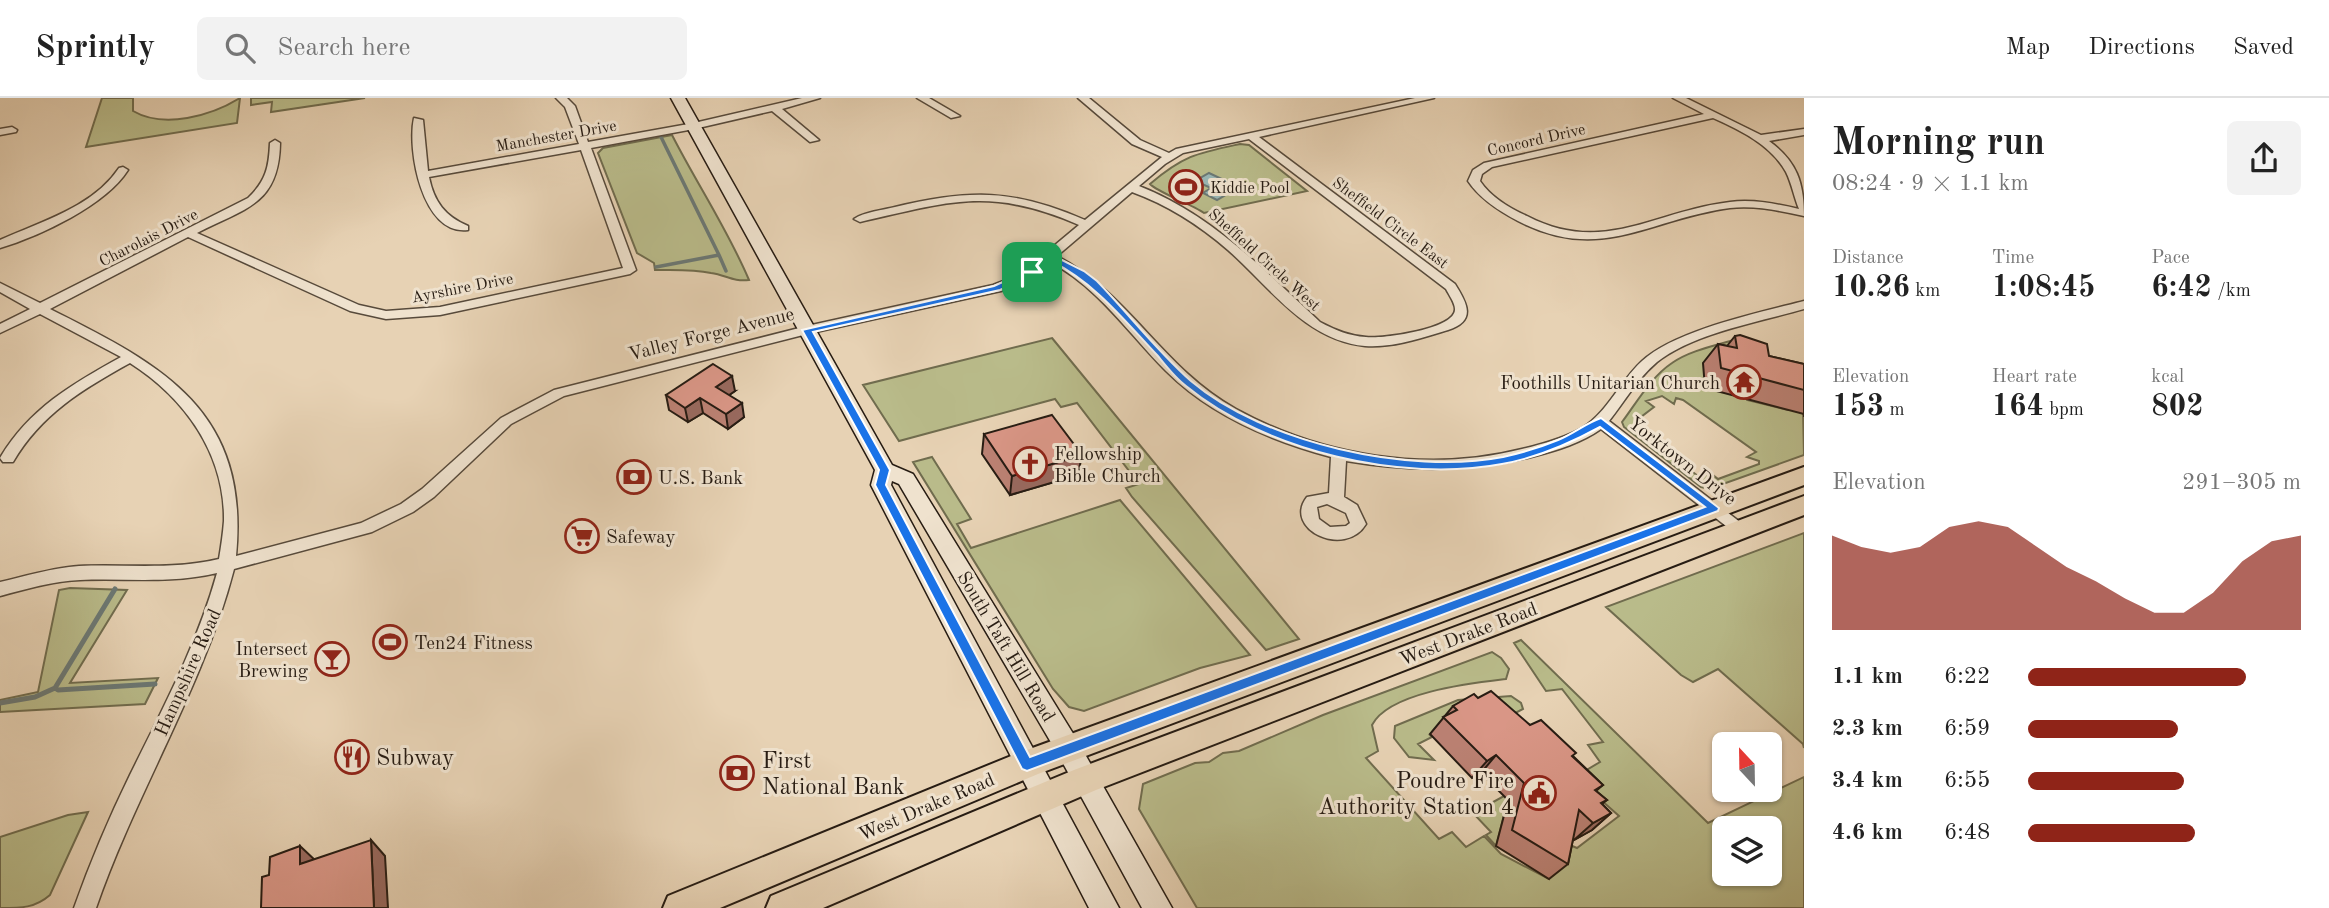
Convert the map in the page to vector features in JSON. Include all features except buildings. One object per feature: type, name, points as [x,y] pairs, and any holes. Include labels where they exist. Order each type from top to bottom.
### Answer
[{"type":"main road","name":"South Taft Hill Road","points":[[678,98],[885,470],[906,479],[1068,748],[1158,908]]},
{"type":"main road","name":"South Taft Hill Road","points":[[885,470],[881,485],[1105,908]]},
{"type":"main road","name":"West Drake Road","points":[[680,908],[1068,748],[1804,476]]},
{"type":"main road","name":"West Drake Road","points":[[783,908],[1085,780],[1804,505]]},
{"type":"street","points":[[561,98],[570,106],[585,146]]},
{"type":"street","name":"Manchester Drive","points":[[424,175],[694,126],[815,98]]},
{"type":"street","points":[[922,98],[955,116]]},
{"type":"street","points":[[1083,98],[1136,142],[1168,156]]},
{"type":"street","name":"Valley Forge Avenue","points":[[0,589],[52,576],[181,573],[338,538],[387,519],[428,493],[506,421],[559,393],[807,330],[996,288],[1023,278],[1168,156],[1250,135],[1429,98]]},
{"type":"street","points":[[1678,98],[1758,139],[1786,163],[1793,173],[1804,207]]},
{"type":"street","points":[[776,108],[814,140]]},
{"type":"street","name":"Concord Drive","points":[[1711,115],[1488,165],[1476,172],[1474,181],[1490,199],[1530,224],[1557,235],[1581,239],[1605,237],[1731,204],[1757,205],[1804,213]]},
{"type":"street","points":[[418,120],[427,195],[434,210],[452,226],[464,228]]},
{"type":"street","points":[[0,132],[12,130]]},
{"type":"street","points":[[1758,139],[1804,132]]},
{"type":"street","name":"Sheffield Circle East","points":[[1250,135],[1451,287],[1461,299],[1461,314],[1450,325],[1420,334]]},
{"type":"street","name":"Charolais Drive","points":[[0,329],[239,208],[262,192],[274,174],[275,144]]},
{"type":"street","name":"Ayrshire Drive","points":[[190,234],[355,308],[386,315],[440,311],[630,270],[585,146]]},
{"type":"street","points":[[0,243],[97,198],[114,184],[123,170]]},
{"type":"street","name":"Sheffield Circle West","points":[[1133,188],[1160,197],[1187,212],[1324,330],[1349,340],[1377,343],[1420,334]]},
{"type":"street","points":[[860,219],[994,192],[1088,225]]},
{"type":"street","points":[[1050,257],[1093,282],[1171,367],[1209,399],[1279,434],[1339,453],[1410,465],[1490,462],[1563,443],[1601,422],[1645,366],[1668,349],[1804,305]]},
{"type":"street","name":"Hampshire Road","points":[[0,287],[131,357],[177,392],[192,409],[220,457],[230,517],[228,564],[206,641],[119,822],[96,873],[85,908]]},
{"type":"street","points":[[8,458],[17,440],[40,413],[78,387],[131,357]]},
{"type":"street","name":"Yorktown Drive","points":[[1601,422],[1741,529]]},
{"type":"street","points":[[1336,500],[1339,453]]},
{"type":"green space","points":[[102,98],[133,98],[133,111],[145,116],[173,120],[202,115],[240,98],[237,123],[86,147]]},
{"type":"green space","points":[[251,98],[365,98],[271,112],[272,102],[251,105]]},
{"type":"green space","points":[[672,135],[732,243],[749,280],[697,271],[655,270],[654,263],[637,253],[598,153],[603,148]]},
{"type":"green space","points":[[1240,144],[1249,145],[1307,191],[1204,213],[1150,184],[1192,156]]},
{"type":"green space","points":[[1052,338],[1299,639],[1266,650],[1132,497],[1126,488],[1139,484],[1077,403],[1061,407],[1055,399],[899,441],[863,385]]},
{"type":"green space","points":[[1734,340],[1747,400],[1788,410],[1803,410],[1804,455],[1709,489],[1701,487],[1624,427],[1622,422],[1657,375],[1672,363],[1702,349]],"holes":[[[1662,396],[1674,404],[1676,398],[1683,400],[1756,452],[1747,457],[1759,461],[1759,464],[1718,479],[1709,472],[1698,476],[1635,429],[1641,417],[1654,407],[1646,401]]]},
{"type":"green space","points":[[932,457],[971,519],[957,524],[971,548],[1120,500],[1250,655],[1200,668],[1084,711],[1069,707],[1053,689],[913,462]]},
{"type":"green space","points":[[1804,533],[1804,748],[1803,744],[1718,669],[1693,682],[1681,675],[1606,607]]},
{"type":"green space","points":[[59,590],[127,590],[70,683],[158,678],[145,704],[0,712],[0,700],[38,692]]},
{"type":"green space","points":[[1521,640],[1708,823],[1712,821],[1712,886],[1782,886],[1782,816],[1723,816],[1752,802],[1782,802],[1782,788],[1804,777],[1804,908],[1197,908],[1139,809],[1143,784],[1195,763],[1209,762],[1223,753],[1239,751],[1323,715],[1492,652],[1501,658],[1509,669],[1506,679],[1433,691],[1395,704],[1372,725],[1378,751],[1366,758],[1439,839],[1452,832],[1466,847],[1484,836],[1501,854],[1549,879],[1558,840],[1577,848],[1619,816],[1575,777],[1600,762],[1588,745],[1603,742],[1562,689],[1546,691],[1514,643]]},
{"type":"green space","points":[[1511,696],[1521,703],[1523,709],[1502,720],[1430,735],[1432,737],[1418,744],[1434,760],[1409,757],[1394,738],[1395,726],[1458,700]]},
{"type":"green space","points":[[1504,796],[1508,800],[1496,846],[1486,835],[1491,832],[1473,813]]},
{"type":"green space","points":[[88,812],[50,895],[39,903],[28,906],[0,908],[0,837],[68,815]]},
{"type":"water","points":[[1209,173],[1239,187],[1217,200],[1203,193],[1211,188],[1195,181]]},
{"type":"waterway","points":[[661,137],[719,255]]},
{"type":"waterway","points":[[656,267],[719,255]]},
{"type":"waterway","points":[[719,255],[726,271]]},
{"type":"waterway","points":[[55,688],[115,589]]},
{"type":"waterway","points":[[55,688],[58,690],[155,684]]},
{"type":"waterway","points":[[0,703],[35,697],[55,688]]},
{"type":"place","name":"Kiddie Pool","points":[[1186,187]]},
{"type":"place","name":"Foothills Unitarian Church","points":[[1744,382]]},
{"type":"place","name":"Fellowship Bible Church","points":[[1030,464]]},
{"type":"place","name":"U.S. Bank","points":[[634,477]]},
{"type":"place","name":"Safeway","points":[[582,536]]},
{"type":"place","name":"Ten24 Fitness","points":[[390,642]]},
{"type":"place","name":"Intersect Brewing","points":[[332,659]]},
{"type":"place","name":"Subway","points":[[352,757]]},
{"type":"place","name":"First National Bank","points":[[737,773]]},
{"type":"place","name":"Poudre Fire Authority Station 4","points":[[1539,793]]},
{"type":"route","points":[[1050,257],[1080,272],[1093,282],[1188,383],[1209,399],[1252,423],[1279,434],[1339,453],[1379,461],[1429,466],[1502,461],[1563,443],[1601,422],[1714,508],[1027,764],[881,485],[885,470],[807,330],[996,288],[1032,272],[1050,257]]}]
